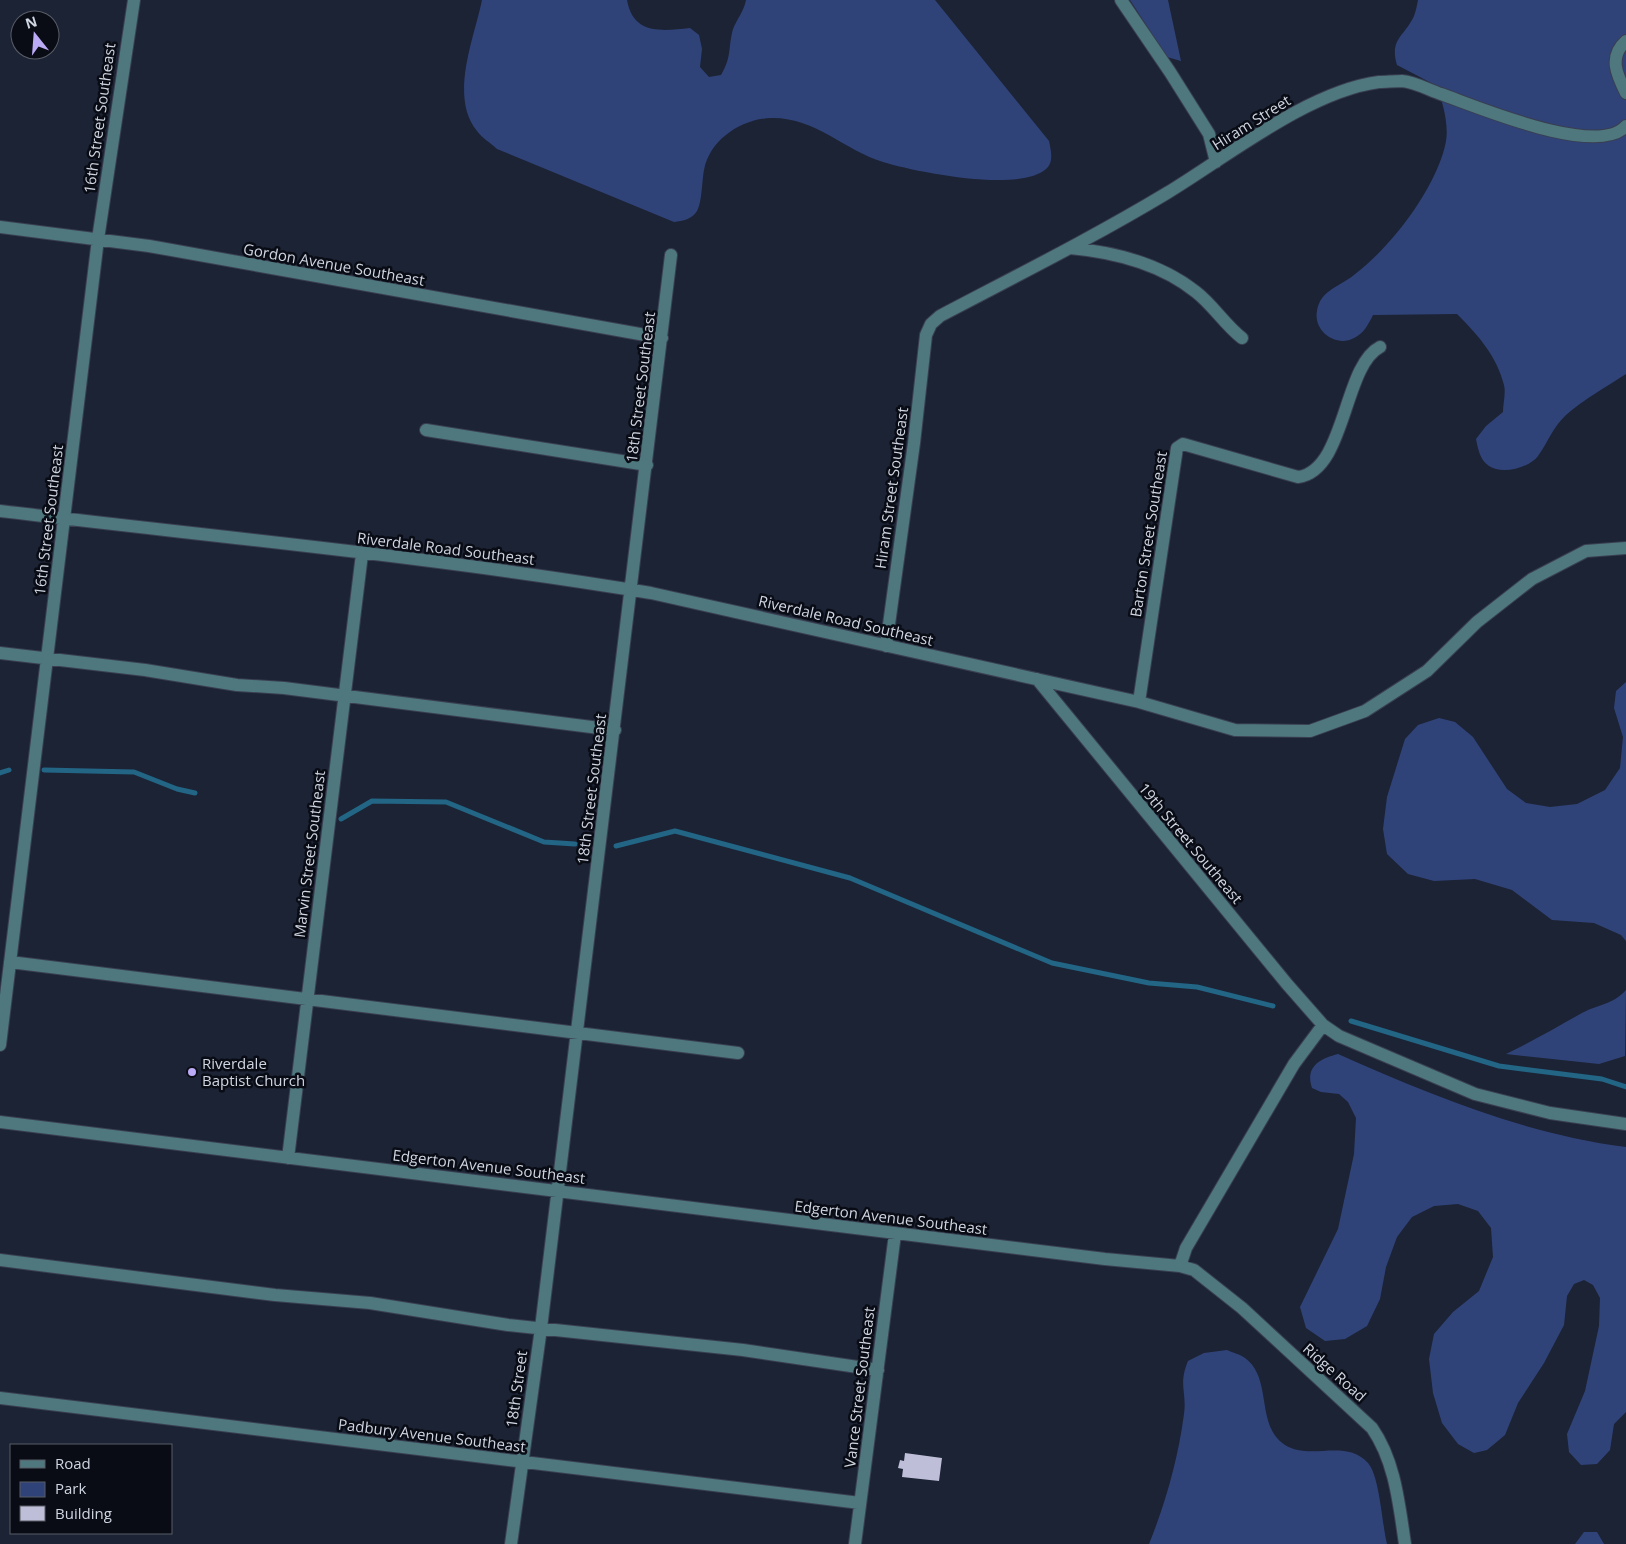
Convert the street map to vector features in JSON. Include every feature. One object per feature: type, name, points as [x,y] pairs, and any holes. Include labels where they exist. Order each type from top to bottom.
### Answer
[{"type":"street","name":"16th Street Southeast","points":[[0,1045],[98,239],[134,0]]},
{"type":"street","points":[[1121,0],[1209,134],[1216,162]]},
{"type":"street","points":[[1626,41],[1616,53],[1614,62],[1616,73],[1626,93]]},
{"type":"street","name":"Hiram Street","points":[[926,334],[931,324],[940,316],[1070,248],[1293,114],[1330,96],[1380,82],[1402,81],[1541,128],[1578,137],[1596,138],[1613,135],[1626,126]]},
{"type":"street","name":"Gordon Avenue Southeast","points":[[0,227],[149,246],[662,338]]},
{"type":"street","points":[[1070,248],[1112,254],[1142,263],[1175,278],[1196,292],[1242,338]]},
{"type":"street","name":"18th Street Southeast","points":[[541,1328],[632,590],[671,255]]},
{"type":"street","name":"Hiram Street Southeast","points":[[886,646],[914,443],[926,334]]},
{"type":"street","name":"Barton Street Southeast","points":[[1139,702],[1177,448],[1183,444],[1298,477],[1306,476],[1323,462],[1360,372],[1370,354],[1380,347]]},
{"type":"street","points":[[426,430],[647,465]]},
{"type":"street","name":"Riverdale Road Southeast","points":[[0,511],[569,579],[632,590],[1139,702],[1235,730],[1310,731],[1365,711],[1427,671],[1477,622],[1532,579],[1586,551],[1626,548]]},
{"type":"street","name":"Marvin Street Southeast","points":[[288,1158],[362,554]]},
{"type":"street","points":[[0,653],[145,670],[237,685],[284,688],[615,730]]},
{"type":"street","name":"19th Street Southeast","points":[[1037,679],[1280,976],[1323,1025]]},
{"type":"street","points":[[10,962],[738,1053]]},
{"type":"street","points":[[1180,1266],[1186,1248],[1294,1064],[1323,1025],[1347,1039],[1475,1094],[1550,1113],[1626,1124]]},
{"type":"street","name":"Edgerton Avenue Southeast","points":[[0,1122],[895,1234],[1180,1266]]},
{"type":"street","name":"Vance Street Southeast","points":[[855,1544],[895,1234]]},
{"type":"street","points":[[0,1260],[256,1292],[370,1303],[541,1328],[743,1350],[878,1370]]},
{"type":"street","name":"Ridge Road","points":[[1180,1266],[1201,1275],[1242,1308],[1372,1428],[1381,1441],[1388,1459],[1405,1544]]},
{"type":"street","name":"18th Street","points":[[511,1544],[541,1328]]},
{"type":"street","name":"Padbury Avenue Southeast","points":[[0,1398],[860,1503]]},
{"type":"green space","points":[[482,0],[627,0],[635,20],[642,25],[659,30],[690,28],[699,35],[702,49],[700,67],[709,77],[721,75],[724,69],[731,35],[746,0],[935,0],[1049,141],[1050,163],[1046,169],[1033,176],[1014,179],[991,180],[942,175],[898,166],[869,157],[829,135],[802,123],[787,119],[760,119],[739,127],[720,140],[707,159],[697,211],[687,219],[674,222],[497,149],[479,134],[469,117],[465,102],[464,85],[466,67]]},
{"type":"green space","points":[[1130,0],[1168,0],[1181,61],[1167,57]]},
{"type":"green space","points":[[1418,0],[1626,0],[1626,374],[1573,409],[1561,420],[1538,456],[1528,464],[1515,469],[1494,469],[1483,461],[1480,454],[1476,439],[1486,426],[1503,412],[1505,388],[1497,364],[1472,329],[1457,314],[1373,315],[1360,334],[1347,341],[1340,341],[1327,336],[1322,331],[1317,318],[1317,311],[1322,298],[1368,263],[1396,234],[1409,217],[1431,181],[1445,146],[1446,123],[1437,86],[1397,65],[1395,56],[1396,43],[1414,16]]},
{"type":"green space","points":[[1626,682],[1626,941],[1621,935],[1594,923],[1552,920],[1512,890],[1475,879],[1434,881],[1408,874],[1387,854],[1383,829],[1387,797],[1405,739],[1418,725],[1439,718],[1455,722],[1473,737],[1507,789],[1526,803],[1550,807],[1577,804],[1605,790],[1620,768],[1623,737],[1614,708],[1616,691]]},
{"type":"green space","points":[[1626,990],[1625,1056],[1599,1064],[1506,1054],[1588,1010],[1616,999]]},
{"type":"green space","points":[[1338,1054],[1443,1098],[1515,1123],[1588,1141],[1626,1147],[1626,1412],[1614,1424],[1610,1450],[1597,1464],[1581,1465],[1569,1452],[1567,1434],[1585,1391],[1599,1326],[1600,1298],[1593,1285],[1584,1280],[1574,1284],[1567,1296],[1564,1325],[1544,1363],[1518,1403],[1505,1435],[1487,1450],[1474,1453],[1458,1444],[1442,1423],[1433,1393],[1429,1359],[1434,1334],[1453,1312],[1479,1291],[1493,1257],[1491,1228],[1478,1211],[1458,1204],[1434,1206],[1412,1217],[1397,1237],[1386,1267],[1380,1299],[1367,1326],[1345,1339],[1325,1341],[1306,1328],[1300,1307],[1338,1229],[1354,1154],[1356,1118],[1348,1102],[1339,1094],[1321,1092],[1312,1088],[1310,1081],[1310,1075],[1315,1065],[1325,1058]]},
{"type":"green space","points":[[1227,1350],[1243,1357],[1254,1367],[1259,1377],[1270,1426],[1276,1437],[1285,1445],[1305,1451],[1349,1452],[1359,1456],[1368,1463],[1378,1490],[1387,1544],[1149,1544],[1161,1512],[1175,1464],[1185,1406],[1183,1383],[1188,1361],[1204,1353]]},
{"type":"green space","points":[[1584,1532],[1597,1532],[1604,1544],[1575,1544]]},
{"type":"building","points":[[905,1453],[942,1458],[939,1481],[902,1477],[903,1469],[898,1468],[900,1460],[904,1461]]},
{"type":"waterway","points":[[0,773],[9,770]]},
{"type":"waterway","points":[[44,770],[134,772],[177,789],[195,793]]},
{"type":"waterway","points":[[341,819],[372,801],[446,802],[544,842],[575,844]]},
{"type":"waterway","points":[[616,846],[675,831],[850,878],[1052,963],[1149,983],[1197,987],[1273,1006]]},
{"type":"waterway","points":[[1351,1021],[1499,1066],[1602,1079],[1626,1087]]},
{"type":"place","name":"Riverdale Baptist Church","points":[[192,1072]]}]
